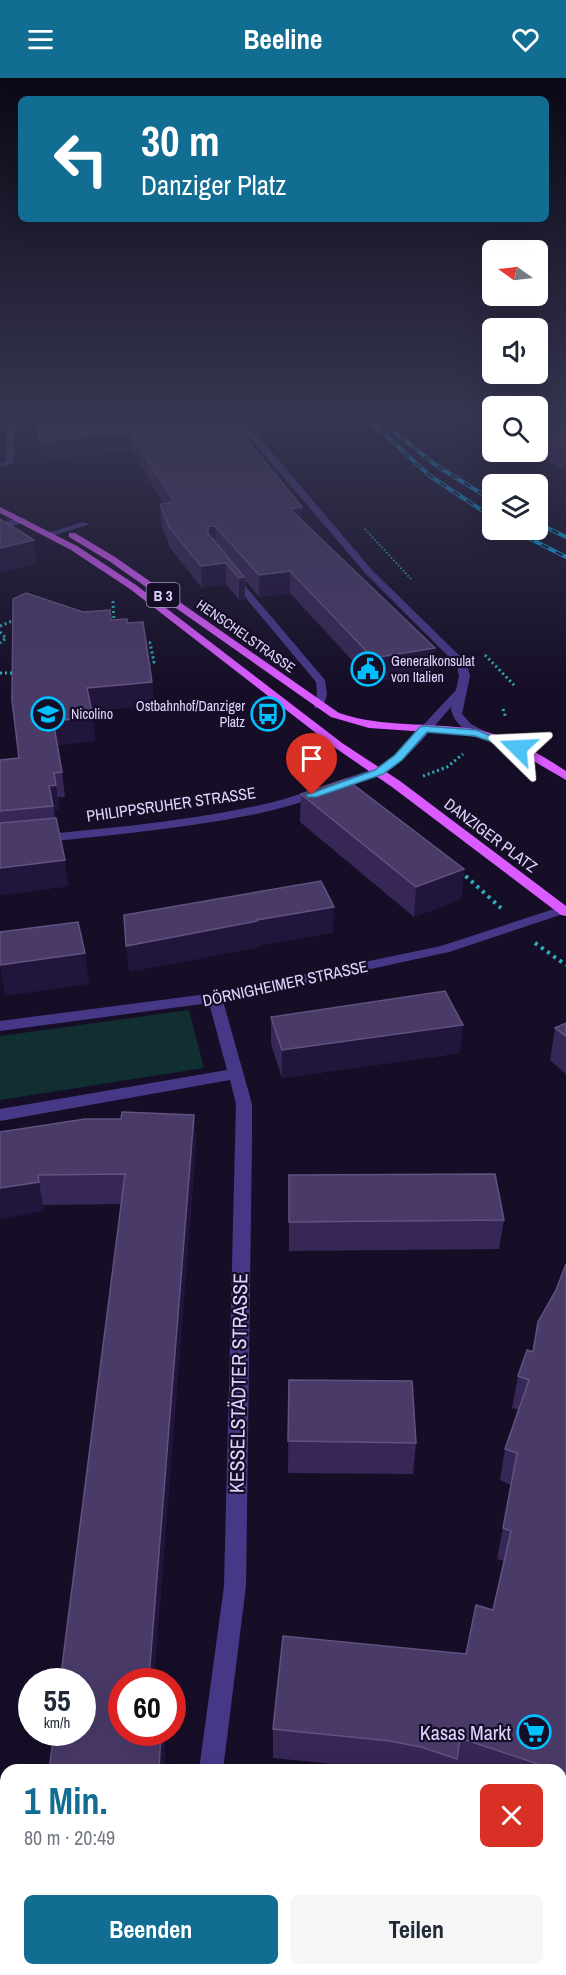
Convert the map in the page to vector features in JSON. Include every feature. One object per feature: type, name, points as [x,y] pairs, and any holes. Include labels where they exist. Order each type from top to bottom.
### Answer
[{"type":"main road","name":"HENSCHELSTRASSE","points":[[0,510],[49,534],[134,587],[211,646],[229,663],[338,745],[396,784]]},
{"type":"main road","name":"HENSCHELSTRASSE","points":[[45,521],[112,559],[335,715],[360,724],[424,729]]},
{"type":"main road","name":"B 3","points":[[424,729],[484,735],[518,748],[566,776]]},
{"type":"main road","name":"DANZIGER PLATZ","points":[[396,784],[564,911]]},
{"type":"street","points":[[315,508],[376,580],[462,664],[465,674],[456,705],[458,717],[467,726],[484,735]]},
{"type":"street","points":[[0,526],[22,520]]},
{"type":"street","points":[[49,534],[86,524]]},
{"type":"street","points":[[225,567],[321,682],[322,694],[319,706]]},
{"type":"street","points":[[379,772],[399,757],[460,690]]},
{"type":"street","name":"PHILIPPSRUHER STRASSE","points":[[0,843],[217,817],[312,795],[379,772]]},
{"type":"street","name":"DÖRNIGHEIMER STRASSE","points":[[0,1026],[215,998],[444,949],[564,911]]},
{"type":"street","name":"KESSELSTÄDTER STRASSE","points":[[213,1764],[235,1586],[244,1139],[244,1104],[215,998]]},
{"type":"street","points":[[0,1115],[235,1074]]},
{"type":"path","points":[[364,528],[412,580]]},
{"type":"path","points":[[113,600],[113,630]]},
{"type":"path","points":[[0,626],[21,617]]},
{"type":"path","points":[[0,632],[6,638],[0,644]]},
{"type":"path","points":[[141,640],[150,643],[154,662],[144,666]]},
{"type":"path","points":[[484,655],[514,685]]},
{"type":"path","points":[[0,673],[26,673]]},
{"type":"path","points":[[503,709],[507,722]]},
{"type":"path","points":[[421,776],[447,767],[468,749]]},
{"type":"path","points":[[457,869],[501,907],[505,914]]},
{"type":"path","points":[[527,936],[566,965]]},
{"type":"green space","points":[[189,1010],[204,1068],[0,1100],[0,1036]]},
{"type":"building","points":[[161,508],[299,508],[290,509],[435,648],[373,658],[290,571],[259,575],[215,526],[208,526],[208,533],[244,577],[239,578],[226,563],[201,566],[169,527]]},
{"type":"building","points":[[0,519],[34,540],[0,548]]},
{"type":"building","points":[[26,593],[83,612],[110,610],[111,620],[127,619],[127,623],[143,622],[152,682],[87,688],[93,717],[53,721],[62,772],[54,773],[56,785],[49,786],[53,806],[0,811],[0,760],[19,758],[12,700],[13,599]]},
{"type":"building","points":[[346,779],[464,869],[416,887],[301,794]]},
{"type":"building","points":[[56,818],[65,860],[0,868],[0,823]]},
{"type":"building","points":[[321,881],[334,907],[126,946],[124,915]]},
{"type":"building","points":[[78,922],[85,953],[0,965],[0,932]]},
{"type":"building","points":[[445,991],[463,1025],[282,1050],[271,1017]]},
{"type":"building","points":[[566,1023],[566,1036],[555,1028]]},
{"type":"building","points":[[122,1112],[194,1115],[150,1668],[108,1668],[108,1746],[160,1746],[159,1764],[50,1764],[52,1746],[96,1746],[96,1668],[62,1668],[125,1174],[38,1175],[39,1182],[0,1188],[0,1132],[85,1119],[121,1119]]},
{"type":"building","points":[[495,1174],[504,1220],[289,1222],[289,1175]]},
{"type":"building","points":[[566,1264],[566,1764],[538,1764],[460,1738],[457,1759],[421,1747],[390,1741],[273,1729],[283,1636],[466,1654],[476,1605],[493,1610],[511,1531],[503,1528],[517,1453],[505,1449],[529,1380],[518,1376],[527,1350],[533,1352],[538,1322],[556,1290]]},
{"type":"building","points":[[289,1380],[412,1381],[416,1443],[288,1441]]},
{"type":"railway","points":[[478,508],[482,510]]},
{"type":"railway","points":[[548,528],[566,537]]},
{"type":"railway","points":[[533,540],[566,557]]},
{"type":"place","name":"Generalkonsulat von Italien","points":[[368,669]]},
{"type":"place","name":"Nicolino","points":[[48,714]]},
{"type":"place","name":"Ostbahnhof/Danziger Platz","points":[[268,714]]},
{"type":"place","name":"Kasas Markt","points":[[534,1732]]},
{"type":"route","points":[[312,795],[379,772],[399,757],[424,729],[476,733],[518,748]]}]
